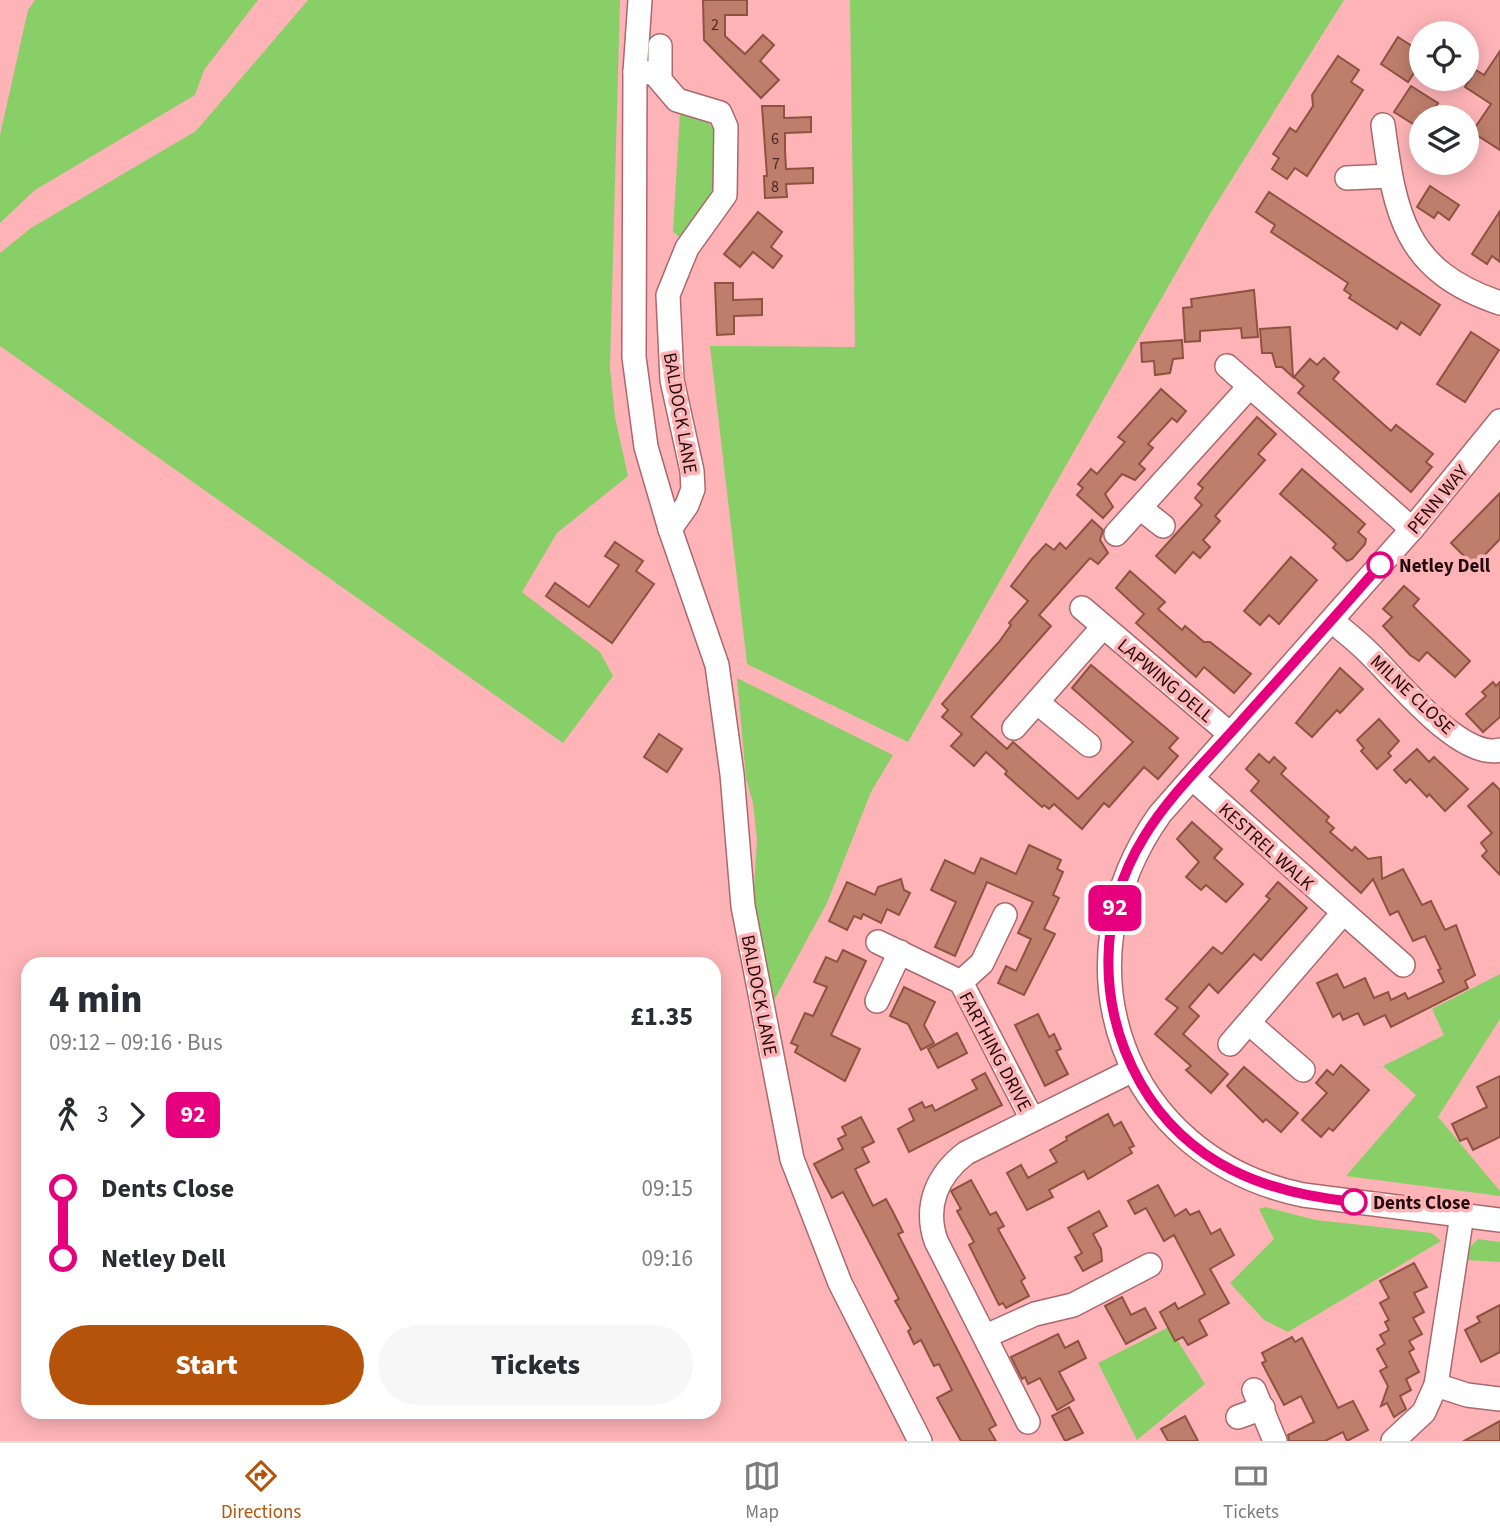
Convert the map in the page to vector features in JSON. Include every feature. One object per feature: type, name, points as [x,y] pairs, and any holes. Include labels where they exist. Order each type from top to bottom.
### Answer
[{"type":"street","name":"BALDOCK LANE","points":[[640,0],[635,72],[634,357],[646,447],[670,529],[717,664],[732,774],[743,906],[792,1159],[840,1283],[920,1441]]},
{"type":"street","points":[[660,46],[660,77]]},
{"type":"street","points":[[635,72],[654,73],[660,77]]},
{"type":"street","name":"BALDOCK LANE","points":[[660,77],[677,100],[720,113],[726,127],[725,195],[687,248],[668,295],[672,380],[693,489],[687,505],[670,529]]},
{"type":"street","points":[[1383,125],[1396,210],[1427,263],[1478,296],[1500,303]]},
{"type":"street","points":[[1347,178],[1390,176]]},
{"type":"street","points":[[1227,366],[1412,529]]},
{"type":"street","points":[[1116,534],[1250,386]]},
{"type":"street","name":"PENN WAY","points":[[1500,421],[1493,447],[1412,529],[1230,734],[1144,836],[1124,880],[1113,917],[1108,988],[1113,1017],[1133,1070],[1149,1097],[1170,1123],[1221,1165],[1246,1178],[1303,1195],[1500,1220]]},
{"type":"street","points":[[1140,508],[1163,526]]},
{"type":"street","name":"LAPWING DELL","points":[[1082,608],[1230,734]]},
{"type":"street","name":"MILNE CLOSE","points":[[1332,621],[1367,651],[1417,703],[1462,740],[1482,751],[1500,750]]},
{"type":"street","name":"LAPWING DELL","points":[[1014,728],[1103,627]]},
{"type":"street","points":[[1038,703],[1089,745]]},
{"type":"street","name":"KESTREL WALK","points":[[1192,778],[1403,965]]},
{"type":"street","points":[[1230,1044],[1343,913]]},
{"type":"street","name":"FARTHING DRIVE","points":[[961,982],[982,964],[1005,915]]},
{"type":"street","name":"FARTHING DRIVE","points":[[878,942],[961,982],[1032,1119]]},
{"type":"street","points":[[877,1001],[900,952]]},
{"type":"street","points":[[1250,1024],[1303,1070]]},
{"type":"street","name":"FARTHING DRIVE","points":[[1028,1422],[931,1228],[931,1206],[937,1185],[956,1161],[1032,1119],[1133,1070]]},
{"type":"street","points":[[1393,1441],[1424,1412],[1436,1385],[1462,1214]]},
{"type":"street","points":[[986,1336],[1035,1314],[1083,1301],[1150,1265]]},
{"type":"street","points":[[1436,1385],[1467,1395],[1500,1399]]},
{"type":"street","points":[[1238,1417],[1258,1399],[1275,1441]]},
{"type":"green space","points":[[35,0],[258,0],[204,70],[195,95],[35,190],[0,223],[0,135],[28,10]]},
{"type":"green space","points":[[308,0],[620,0],[610,368],[615,417],[628,476],[557,533],[522,592],[600,652],[613,676],[563,743],[0,346],[0,253],[31,228],[196,131]]},
{"type":"green space","points":[[850,0],[1344,0],[1208,217],[908,742],[747,664],[710,346],[855,347]]},
{"type":"green space","points":[[680,112],[702,116],[714,129],[718,140],[720,194],[685,241],[673,232]]},
{"type":"green space","points":[[737,678],[893,755],[871,792],[827,903],[772,1004],[758,941],[754,888],[757,840],[753,803],[746,778]]},
{"type":"green space","points":[[1500,974],[1500,1019],[1438,1117],[1500,1191],[1500,1196],[1346,1176],[1416,1095],[1383,1066],[1444,1035],[1432,1009]]},
{"type":"green space","points":[[1265,1207],[1316,1220],[1432,1233],[1441,1241],[1288,1332],[1264,1320],[1230,1283],[1274,1239],[1259,1209]]},
{"type":"green space","points":[[1478,1239],[1500,1242],[1500,1262],[1466,1260],[1470,1247]]},
{"type":"green space","points":[[1169,1327],[1205,1384],[1137,1440],[1098,1363]]},
{"type":"building","points":[[703,0],[747,0],[747,15],[725,15],[725,36],[745,54],[763,35],[774,45],[760,61],[779,80],[761,98],[704,40]]},
{"type":"building","points":[[1398,37],[1409,44],[1408,82],[1381,64]]},
{"type":"building","points":[[1500,51],[1500,150],[1479,136],[1479,122],[1491,104],[1471,91],[1479,91],[1479,72],[1484,75]]},
{"type":"building","points":[[1338,56],[1359,70],[1351,82],[1363,90],[1307,176],[1295,168],[1287,179],[1272,169],[1279,158],[1273,154],[1290,128],[1296,132],[1313,106],[1312,95]]},
{"type":"building","points":[[1409,89],[1419,91],[1438,103],[1409,105],[1409,121],[1394,112]]},
{"type":"building","points":[[762,106],[784,106],[784,118],[811,117],[811,132],[785,133],[785,150],[786,169],[813,168],[813,183],[786,184],[787,197],[765,198],[764,176],[767,176]]},
{"type":"building","points":[[1430,186],[1459,205],[1449,220],[1438,212],[1434,218],[1417,207]]},
{"type":"building","points":[[1269,192],[1440,305],[1420,335],[1401,322],[1397,329],[1349,298],[1351,295],[1344,290],[1348,283],[1271,232],[1275,225],[1256,212]]},
{"type":"building","points":[[1500,211],[1500,262],[1492,256],[1487,264],[1472,254]]},
{"type":"building","points":[[758,212],[782,232],[771,247],[782,256],[773,268],[753,252],[740,267],[724,254]]},
{"type":"building","points":[[715,283],[733,283],[733,300],[762,299],[762,315],[734,316],[734,334],[717,335]]},
{"type":"building","points":[[1254,290],[1258,337],[1242,338],[1241,328],[1200,331],[1200,341],[1185,342],[1183,308],[1192,307],[1191,299]]},
{"type":"building","points":[[1290,327],[1293,377],[1282,367],[1276,367],[1272,353],[1262,353],[1260,329]]},
{"type":"building","points":[[1471,332],[1499,350],[1465,402],[1437,384]]},
{"type":"building","points":[[1182,340],[1183,358],[1173,359],[1170,373],[1155,375],[1154,361],[1142,362],[1141,343]]},
{"type":"building","points":[[1324,358],[1339,372],[1333,379],[1391,431],[1396,425],[1433,454],[1426,462],[1432,467],[1411,492],[1298,393],[1304,386],[1294,377],[1310,359],[1317,365]]},
{"type":"building","points":[[1161,389],[1186,411],[1177,422],[1172,418],[1148,444],[1153,448],[1139,464],[1145,469],[1135,480],[1122,474],[1105,494],[1113,507],[1103,518],[1077,495],[1083,488],[1078,484],[1091,469],[1097,474],[1125,442],[1118,437]]},
{"type":"building","points":[[1257,417],[1276,434],[1258,454],[1265,460],[1215,516],[1220,521],[1203,540],[1210,547],[1200,558],[1193,552],[1175,573],[1156,556],[1202,505],[1195,498],[1203,488],[1198,484]]},
{"type":"building","points":[[1302,469],[1365,524],[1358,532],[1366,539],[1365,544],[1352,559],[1347,561],[1333,548],[1336,544],[1280,494]]},
{"type":"building","points":[[1500,493],[1500,539],[1474,566],[1451,543]]},
{"type":"building","points":[[1092,520],[1103,530],[1100,540],[1108,553],[1098,564],[1090,558],[1039,615],[1051,626],[971,717],[1007,749],[1013,742],[1078,799],[1133,742],[1072,688],[1091,665],[1178,738],[1169,748],[1178,756],[1158,779],[1144,767],[1109,807],[1104,803],[1082,829],[1054,804],[1049,809],[1044,805],[1042,807],[1005,774],[1007,771],[986,752],[974,766],[951,746],[962,734],[942,717],[948,710],[942,704],[999,642],[1011,625],[1009,623],[1028,601],[1011,586],[1032,559],[1046,544],[1054,550],[1060,543],[1066,549]]},
{"type":"building","points":[[615,542],[643,561],[636,571],[654,584],[612,643],[546,596],[555,583],[589,607],[619,565],[605,556]]},
{"type":"building","points":[[1291,557],[1317,580],[1279,624],[1269,615],[1260,625],[1244,611]]},
{"type":"building","points":[[1130,571],[1165,602],[1158,609],[1182,630],[1185,626],[1251,674],[1234,693],[1204,667],[1196,677],[1136,623],[1144,614],[1116,588]]},
{"type":"building","points":[[1404,586],[1419,599],[1413,606],[1470,661],[1455,677],[1427,652],[1419,661],[1410,655],[1383,626],[1392,617],[1383,609]]},
{"type":"building","points":[[1340,668],[1363,689],[1340,713],[1337,710],[1312,737],[1296,723]]},
{"type":"building","points":[[1493,682],[1496,686],[1500,682],[1500,717],[1483,732],[1466,714],[1486,696],[1482,692]]},
{"type":"building","points":[[1379,719],[1399,741],[1388,753],[1391,756],[1377,769],[1361,751],[1364,748],[1357,740]]},
{"type":"building","points":[[659,734],[682,749],[667,772],[644,757]]},
{"type":"building","points":[[1417,749],[1429,762],[1434,757],[1468,789],[1445,811],[1429,794],[1427,797],[1410,779],[1406,783],[1394,770]]},
{"type":"building","points":[[1259,754],[1269,763],[1274,757],[1286,768],[1281,774],[1329,817],[1326,821],[1334,828],[1330,832],[1352,851],[1355,847],[1368,859],[1381,857],[1382,879],[1403,869],[1422,905],[1431,901],[1445,930],[1456,925],[1475,975],[1465,981],[1468,988],[1391,1027],[1385,1015],[1364,1025],[1358,1013],[1343,1020],[1340,1013],[1333,1017],[1317,983],[1337,974],[1344,988],[1365,978],[1374,998],[1388,992],[1391,1000],[1405,993],[1408,999],[1444,982],[1438,970],[1441,969],[1425,936],[1413,941],[1398,911],[1390,915],[1373,879],[1361,893],[1251,791],[1259,781],[1246,769]]},
{"type":"building","points":[[1493,783],[1500,790],[1500,875],[1482,856],[1487,851],[1481,843],[1492,833],[1468,806]]},
{"type":"building","points":[[1192,822],[1222,849],[1214,858],[1243,884],[1226,902],[1206,885],[1201,890],[1186,877],[1199,862],[1177,839]]},
{"type":"building","points":[[1029,845],[1061,860],[1057,869],[1063,872],[1053,895],[1059,898],[1044,929],[1055,934],[1024,995],[998,983],[1006,966],[1016,971],[1031,939],[1018,933],[1033,902],[987,882],[955,956],[935,947],[956,902],[931,890],[945,860],[974,874],[981,858],[1016,874]]},
{"type":"building","points":[[901,879],[904,890],[910,893],[899,915],[887,909],[881,923],[863,914],[861,919],[854,916],[847,930],[829,921],[847,882],[875,895],[878,887]]},
{"type":"building","points":[[1278,882],[1307,908],[1261,960],[1254,954],[1218,993],[1209,984],[1189,1007],[1199,1016],[1183,1034],[1228,1074],[1211,1093],[1186,1070],[1191,1066],[1155,1034],[1178,1008],[1166,999],[1213,947],[1222,954],[1270,899],[1266,896]]},
{"type":"building","points":[[843,950],[866,961],[831,1035],[860,1049],[845,1081],[795,1052],[798,1046],[791,1043],[805,1013],[813,1016],[827,987],[814,982],[826,957],[837,962]]},
{"type":"building","points":[[904,987],[935,1002],[924,1025],[934,1043],[921,1050],[908,1024],[890,1016]]},
{"type":"building","points":[[1038,1014],[1049,1037],[1054,1034],[1061,1049],[1056,1051],[1068,1074],[1045,1086],[1015,1025]]},
{"type":"building","points":[[957,1033],[967,1053],[938,1068],[928,1049]]},
{"type":"building","points":[[1341,1065],[1369,1090],[1333,1131],[1329,1128],[1321,1137],[1302,1120],[1327,1093],[1316,1083],[1327,1070],[1333,1075]]},
{"type":"building","points":[[1244,1067],[1298,1113],[1281,1132],[1266,1119],[1263,1122],[1227,1086]]},
{"type":"building","points":[[985,1073],[1002,1105],[909,1152],[898,1129],[914,1120],[909,1109],[922,1102],[925,1108],[932,1105],[935,1111],[977,1089],[972,1080]]},
{"type":"building","points":[[1500,1076],[1500,1137],[1473,1150],[1467,1138],[1460,1141],[1452,1124],[1487,1107],[1477,1087]]},
{"type":"building","points":[[1108,1114],[1114,1126],[1121,1122],[1134,1146],[1129,1148],[1132,1153],[1088,1179],[1084,1171],[1049,1190],[1053,1197],[1027,1210],[1007,1173],[1021,1165],[1028,1178],[1057,1162],[1050,1150],[1067,1140],[1066,1137]]},
{"type":"building","points":[[861,1117],[874,1142],[862,1148],[869,1162],[855,1169],[873,1206],[886,1199],[893,1212],[903,1232],[898,1234],[996,1425],[989,1429],[996,1441],[961,1441],[937,1398],[952,1390],[939,1364],[934,1366],[921,1340],[914,1344],[908,1331],[911,1329],[895,1301],[899,1299],[843,1192],[832,1198],[814,1164],[843,1149],[838,1139],[846,1135],[842,1127]]},
{"type":"building","points":[[971,1180],[990,1215],[996,1212],[1004,1226],[998,1229],[1025,1278],[1021,1281],[1029,1296],[1006,1308],[1003,1303],[999,1305],[969,1245],[974,1242],[957,1211],[961,1209],[951,1191]]},
{"type":"building","points":[[1158,1185],[1175,1216],[1186,1209],[1190,1215],[1199,1211],[1211,1234],[1220,1229],[1234,1255],[1210,1269],[1229,1303],[1199,1320],[1207,1335],[1188,1345],[1183,1337],[1175,1341],[1160,1312],[1175,1303],[1178,1309],[1205,1294],[1174,1235],[1164,1241],[1146,1208],[1135,1214],[1128,1201]]},
{"type":"building","points":[[1099,1211],[1107,1226],[1093,1234],[1101,1249],[1102,1261],[1083,1271],[1075,1257],[1082,1253],[1068,1228]]},
{"type":"building","points":[[1414,1263],[1427,1287],[1414,1293],[1424,1312],[1413,1318],[1422,1334],[1409,1341],[1414,1349],[1409,1352],[1419,1372],[1406,1379],[1411,1390],[1400,1396],[1406,1409],[1394,1417],[1387,1403],[1381,1406],[1388,1386],[1380,1371],[1387,1367],[1377,1349],[1385,1344],[1380,1335],[1389,1330],[1385,1322],[1389,1320],[1380,1303],[1389,1298],[1380,1281]]},
{"type":"building","points":[[1122,1297],[1131,1315],[1145,1308],[1156,1328],[1126,1344],[1105,1306]]},
{"type":"building","points":[[1500,1305],[1500,1352],[1481,1362],[1465,1330],[1480,1322],[1477,1317]]},
{"type":"building","points":[[1058,1334],[1065,1348],[1078,1341],[1086,1358],[1059,1372],[1074,1400],[1057,1410],[1040,1378],[1028,1384],[1025,1377],[1022,1379],[1011,1357]]},
{"type":"building","points":[[1292,1337],[1295,1342],[1302,1338],[1338,1408],[1353,1401],[1368,1430],[1347,1441],[1343,1432],[1325,1441],[1289,1441],[1288,1435],[1314,1422],[1301,1396],[1284,1405],[1262,1363],[1266,1361],[1262,1353]]},
{"type":"building","points":[[1069,1407],[1083,1433],[1065,1441],[1052,1416]]},
{"type":"building","points":[[1185,1416],[1198,1441],[1168,1441],[1161,1429]]},
{"type":"building","points":[[1500,1421],[1500,1441],[1464,1441]]},
{"type":"bus line","name":"92","points":[[1354,1202],[1278,1190],[1246,1178],[1221,1165],[1170,1123],[1149,1097],[1122,1046],[1108,988],[1108,958],[1115,905],[1132,858],[1144,836],[1160,814],[1380,565]]},
{"type":"place","name":"Netley Dell","points":[[1380,565]]},
{"type":"place","name":"Dents Close","points":[[1354,1202]]}]
